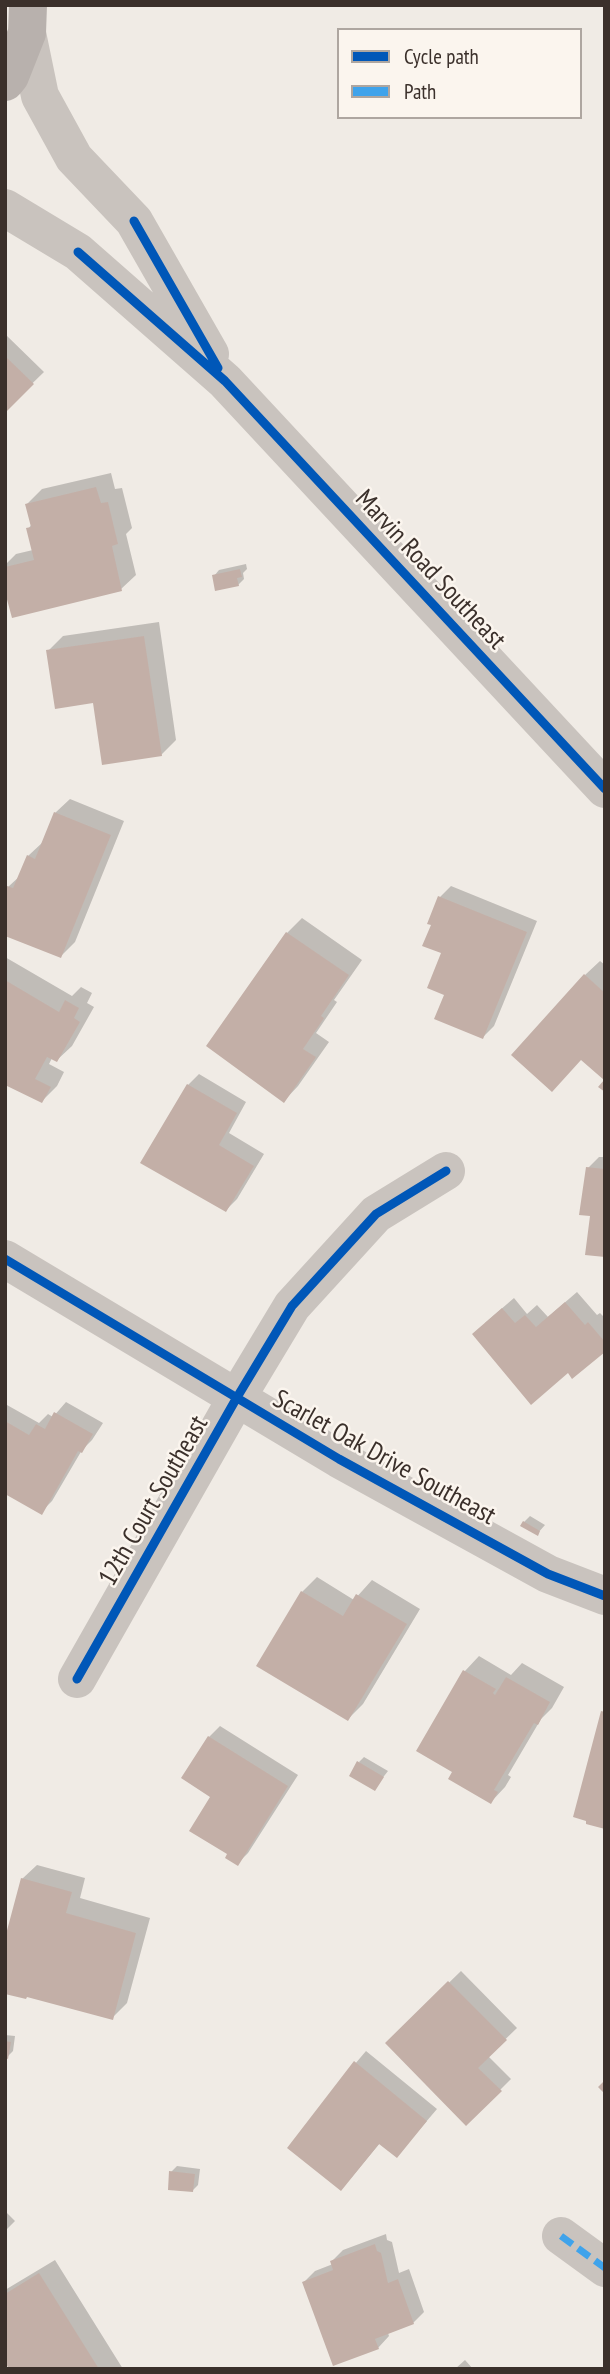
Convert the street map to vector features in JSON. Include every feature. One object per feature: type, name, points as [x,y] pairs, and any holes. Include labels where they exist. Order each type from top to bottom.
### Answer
[{"type":"main road","points":[[5,82],[10,76],[27,19]]},
{"type":"street","name":"Marvin Road Southeast","points":[[27,19],[40,96],[74,158],[134,221],[225,380]]},
{"type":"street","name":"Marvin Road Southeast","points":[[5,208],[78,252],[225,380],[605,789]]},
{"type":"street","name":"12th Court Southeast","points":[[77,1679],[292,1306],[376,1214],[446,1171]]},
{"type":"street","name":"Scarlet Oak Drive Southeast","points":[[5,1259],[339,1459],[548,1574],[605,1596]]},
{"type":"street","points":[[561,2236],[605,2268]]},
{"type":"building","points":[[5,356],[34,384],[5,413]]},
{"type":"building","points":[[96,487],[101,503],[108,502],[118,544],[112,546],[122,591],[12,618],[5,592],[5,567],[34,560],[26,528],[31,527],[25,504]]},
{"type":"building","points":[[240,569],[242,577],[237,578],[239,586],[215,591],[212,575]]},
{"type":"building","points":[[144,636],[162,756],[102,765],[93,703],[55,709],[46,650]]},
{"type":"building","points":[[54,812],[111,835],[61,958],[5,936],[5,890],[7,886],[13,888],[27,855],[35,859]]},
{"type":"building","points":[[438,896],[527,932],[483,1039],[434,1019],[444,995],[427,988],[441,953],[422,946],[431,925],[427,924]]},
{"type":"building","points":[[286,932],[349,975],[321,1016],[324,1018],[303,1049],[316,1057],[284,1103],[206,1046]]},
{"type":"building","points":[[584,974],[605,993],[605,1092],[598,1087],[604,1080],[581,1060],[552,1092],[511,1055]]},
{"type":"building","points":[[5,980],[59,1012],[65,1000],[79,1008],[74,1018],[80,1022],[57,1062],[47,1057],[35,1079],[51,1087],[42,1103],[5,1085]]},
{"type":"building","points":[[187,1084],[237,1113],[219,1145],[254,1166],[226,1212],[140,1163]]},
{"type":"building","points":[[586,1167],[605,1169],[605,1257],[585,1255],[590,1216],[579,1215]]},
{"type":"building","points":[[565,1302],[585,1325],[588,1322],[605,1342],[605,1352],[572,1379],[568,1373],[531,1405],[472,1334],[502,1308],[515,1323],[525,1315],[536,1327]]},
{"type":"building","points":[[54,1412],[93,1434],[82,1453],[78,1451],[42,1515],[5,1494],[5,1421],[29,1435],[36,1424],[45,1429]]},
{"type":"building","points":[[523,1521],[540,1531],[538,1536],[520,1526]]},
{"type":"building","points":[[301,1591],[343,1616],[356,1594],[407,1624],[348,1721],[256,1666]]},
{"type":"building","points":[[463,1670],[496,1689],[493,1693],[495,1695],[506,1677],[550,1702],[538,1725],[534,1723],[494,1790],[498,1792],[491,1804],[448,1779],[452,1772],[416,1751]]},
{"type":"building","points":[[601,1711],[605,1712],[605,1829],[573,1817]]},
{"type":"building","points":[[208,1736],[288,1786],[238,1866],[225,1858],[227,1854],[189,1831],[210,1797],[181,1778]]},
{"type":"building","points":[[357,1761],[384,1777],[375,1791],[349,1776]]},
{"type":"building","points":[[21,1878],[72,1892],[66,1913],[136,1933],[113,2020],[27,1997],[26,1999],[5,1994],[5,1938]]},
{"type":"building","points":[[448,1981],[507,2040],[478,2068],[502,2091],[466,2126],[385,2043]]},
{"type":"building","points":[[5,2041],[11,2042],[8,2059],[5,2058]]},
{"type":"building","points":[[354,2061],[427,2121],[397,2158],[379,2144],[341,2191],[287,2148]]},
{"type":"building","points":[[605,2080],[605,2094],[598,2087]]},
{"type":"building","points":[[169,2171],[195,2174],[193,2192],[168,2190]]},
{"type":"building","points":[[375,2244],[377,2251],[381,2253],[388,2283],[398,2279],[414,2324],[375,2339],[379,2349],[333,2366],[302,2282],[333,2270],[330,2261]]},
{"type":"building","points":[[39,2273],[99,2369],[9,2369],[5,2362],[5,2294]]},
{"type":"marked path","points":[[561,2236],[605,2268]]},
{"type":"cycle path","points":[[134,221],[218,368]]},
{"type":"cycle path","points":[[78,252],[225,381],[605,789]]},
{"type":"cycle path","points":[[77,1679],[292,1306],[376,1214],[446,1171]]},
{"type":"cycle path","points":[[5,1259],[339,1459],[548,1574],[605,1596]]}]
